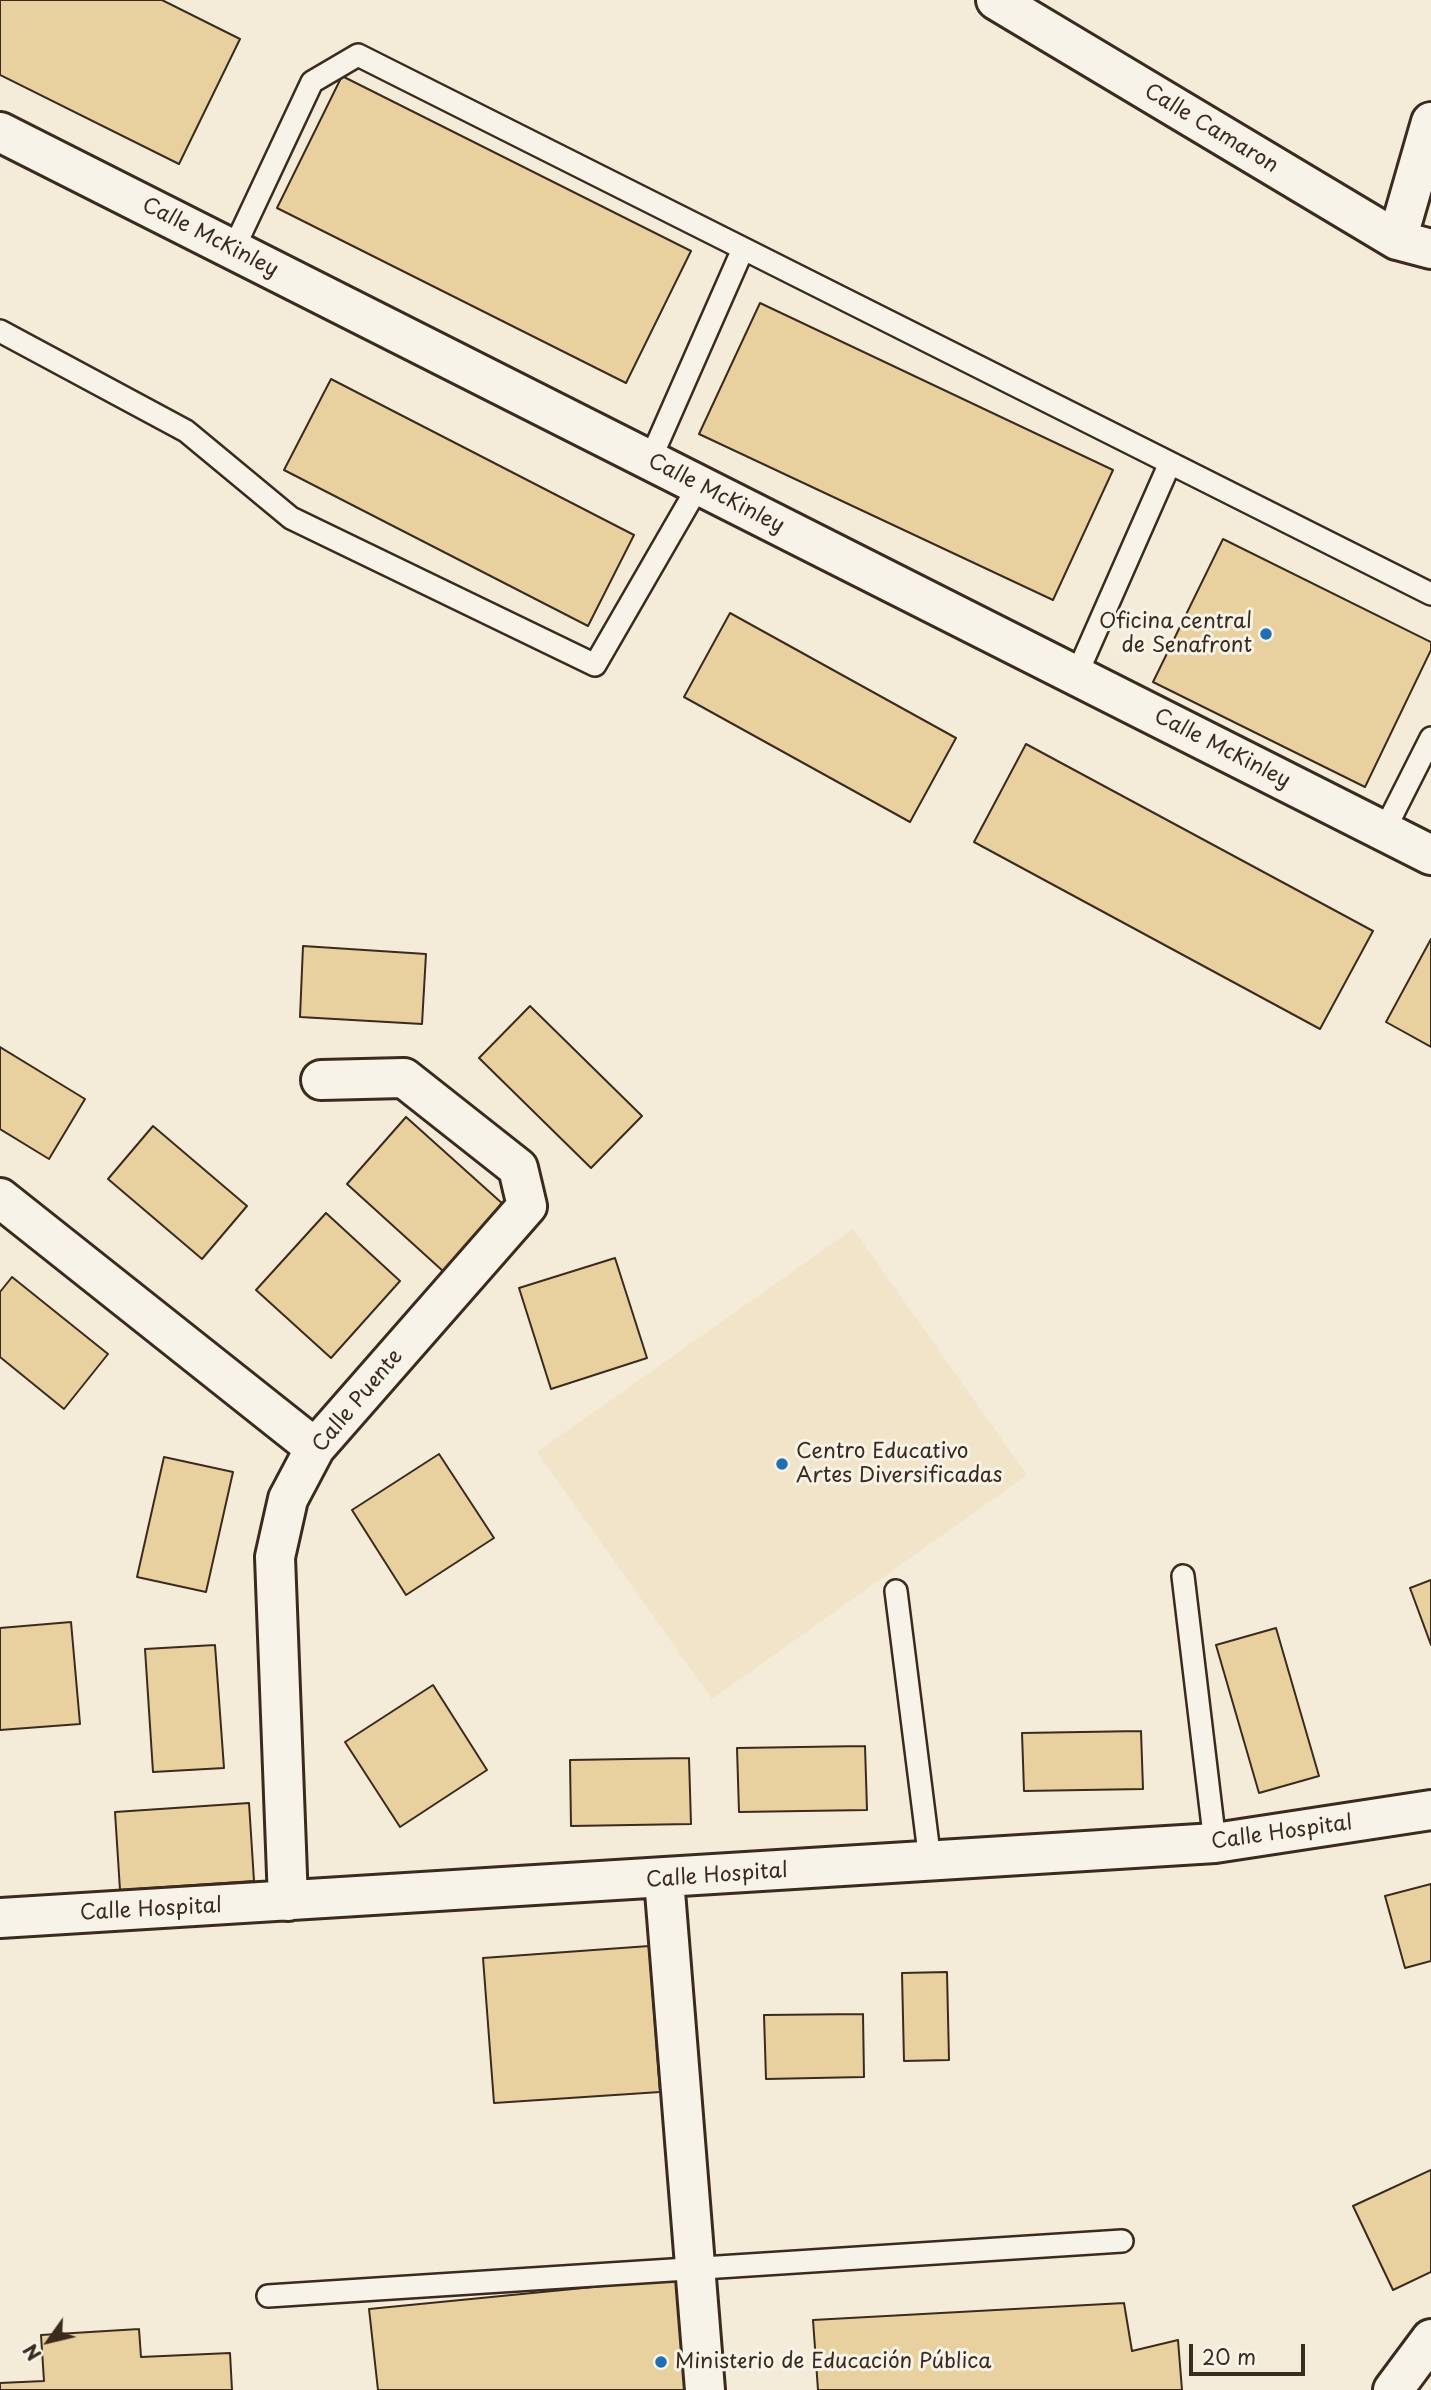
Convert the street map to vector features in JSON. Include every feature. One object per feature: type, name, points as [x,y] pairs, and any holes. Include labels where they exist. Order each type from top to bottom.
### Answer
[{"type":"street","name":"Calle Camaron","points":[[996,0],[1414,244]]},
{"type":"street","points":[[1414,244],[1431,122]]},
{"type":"street","name":"Calle McKinley","points":[[0,132],[1431,855]]},
{"type":"street","name":"Calle Puente","points":[[288,1901],[275,1557],[288,1499],[315,1448],[527,1206],[518,1168],[404,1078],[321,1080]]},
{"type":"street","points":[[0,1198],[315,1448]]},
{"type":"street","name":"Calle Hospital","points":[[0,1918],[1214,1843],[1431,1810]]},
{"type":"street","points":[[664,1879],[705,2390]]},
{"type":"street","points":[[1393,2390],[1431,2339]]},
{"type":"lane","points":[[233,250],[312,82],[358,55],[1431,594]]},
{"type":"lane","points":[[650,460],[743,249]]},
{"type":"lane","points":[[0,331],[186,431],[291,518],[595,665],[699,485]]},
{"type":"lane","points":[[1076,676],[1170,463]]},
{"type":"lane","points":[[1384,831],[1431,738]]},
{"type":"lane","points":[[1183,1576],[1214,1843]]},
{"type":"lane","points":[[896,1591],[930,1861]]},
{"type":"lane","points":[[268,2296],[1122,2241]]},
{"type":"shaded area","name":"Centro Educativo Artes Diversificadas","points":[[853,1229],[1027,1475],[712,1699],[537,1452]]},
{"type":"building","points":[[0,0],[162,0],[240,39],[179,164],[0,75]]},
{"type":"building","points":[[342,76],[691,251],[626,383],[277,208]]},
{"type":"building","points":[[760,303],[1113,470],[1053,600],[699,434]]},
{"type":"building","points":[[331,379],[634,535],[588,626],[284,470]]},
{"type":"building","points":[[1223,539],[1431,642],[1431,650],[1365,787],[1153,682]]},
{"type":"building","points":[[730,613],[956,738],[910,822],[684,697]]},
{"type":"building","points":[[1026,744],[1373,931],[1320,1029],[974,842]]},
{"type":"building","points":[[1431,939],[1431,1047],[1386,1022]]},
{"type":"building","points":[[303,946],[426,954],[422,1024],[300,1017]]},
{"type":"building","points":[[530,1006],[642,1116],[591,1168],[479,1058]]},
{"type":"building","points":[[0,1047],[85,1099],[49,1159],[0,1129]]},
{"type":"building","points":[[406,1117],[504,1205],[444,1272],[347,1184]]},
{"type":"building","points":[[153,1126],[247,1206],[202,1259],[108,1179]]},
{"type":"building","points":[[326,1213],[400,1281],[331,1358],[256,1290]]},
{"type":"building","points":[[615,1258],[647,1358],[551,1389],[519,1288]]},
{"type":"building","points":[[12,1277],[108,1354],[64,1409],[0,1357],[0,1292]]},
{"type":"building","points":[[439,1454],[494,1538],[406,1595],[352,1510]]},
{"type":"building","points":[[164,1457],[233,1472],[206,1592],[137,1577]]},
{"type":"building","points":[[1431,1580],[1431,1645],[1410,1588]]},
{"type":"building","points":[[71,1622],[80,1724],[0,1730],[0,1628]]},
{"type":"building","points":[[1276,1628],[1319,1776],[1259,1793],[1216,1645]]},
{"type":"building","points":[[215,1645],[224,1768],[153,1772],[145,1649]]},
{"type":"building","points":[[433,1685],[487,1770],[400,1827],[345,1742]]},
{"type":"building","points":[[1141,1731],[1143,1789],[1024,1791],[1022,1733]]},
{"type":"building","points":[[865,1746],[867,1810],[739,1812],[737,1748]]},
{"type":"building","points":[[689,1758],[691,1824],[571,1826],[570,1760]]},
{"type":"building","points":[[249,1803],[254,1881],[120,1890],[115,1812]]},
{"type":"building","points":[[1431,1884],[1431,1961],[1405,1968],[1385,1896]]},
{"type":"building","points":[[649,1946],[660,2092],[494,2103],[483,1958]]},
{"type":"building","points":[[947,1972],[949,2060],[904,2061],[902,1973]]},
{"type":"building","points":[[863,2014],[864,2077],[766,2079],[764,2015]]},
{"type":"building","points":[[1431,2170],[1431,2272],[1393,2290],[1353,2206]]},
{"type":"building","points":[[685,2278],[697,2390],[378,2390],[369,2309]]},
{"type":"building","points":[[1124,2303],[1132,2351],[1178,2340],[1182,2390],[818,2390],[813,2320]]},
{"type":"building","points":[[139,2329],[141,2357],[230,2353],[232,2390],[0,2390],[0,2383],[44,2381],[41,2335]]},
{"type":"place","name":"Oficina central de Senafront","points":[[1266,634]]},
{"type":"place","name":"Centro Educativo Artes Diversificadas","points":[[782,1464]]},
{"type":"place","name":"Ministerio de Educación Pública","points":[[661,2362]]}]
